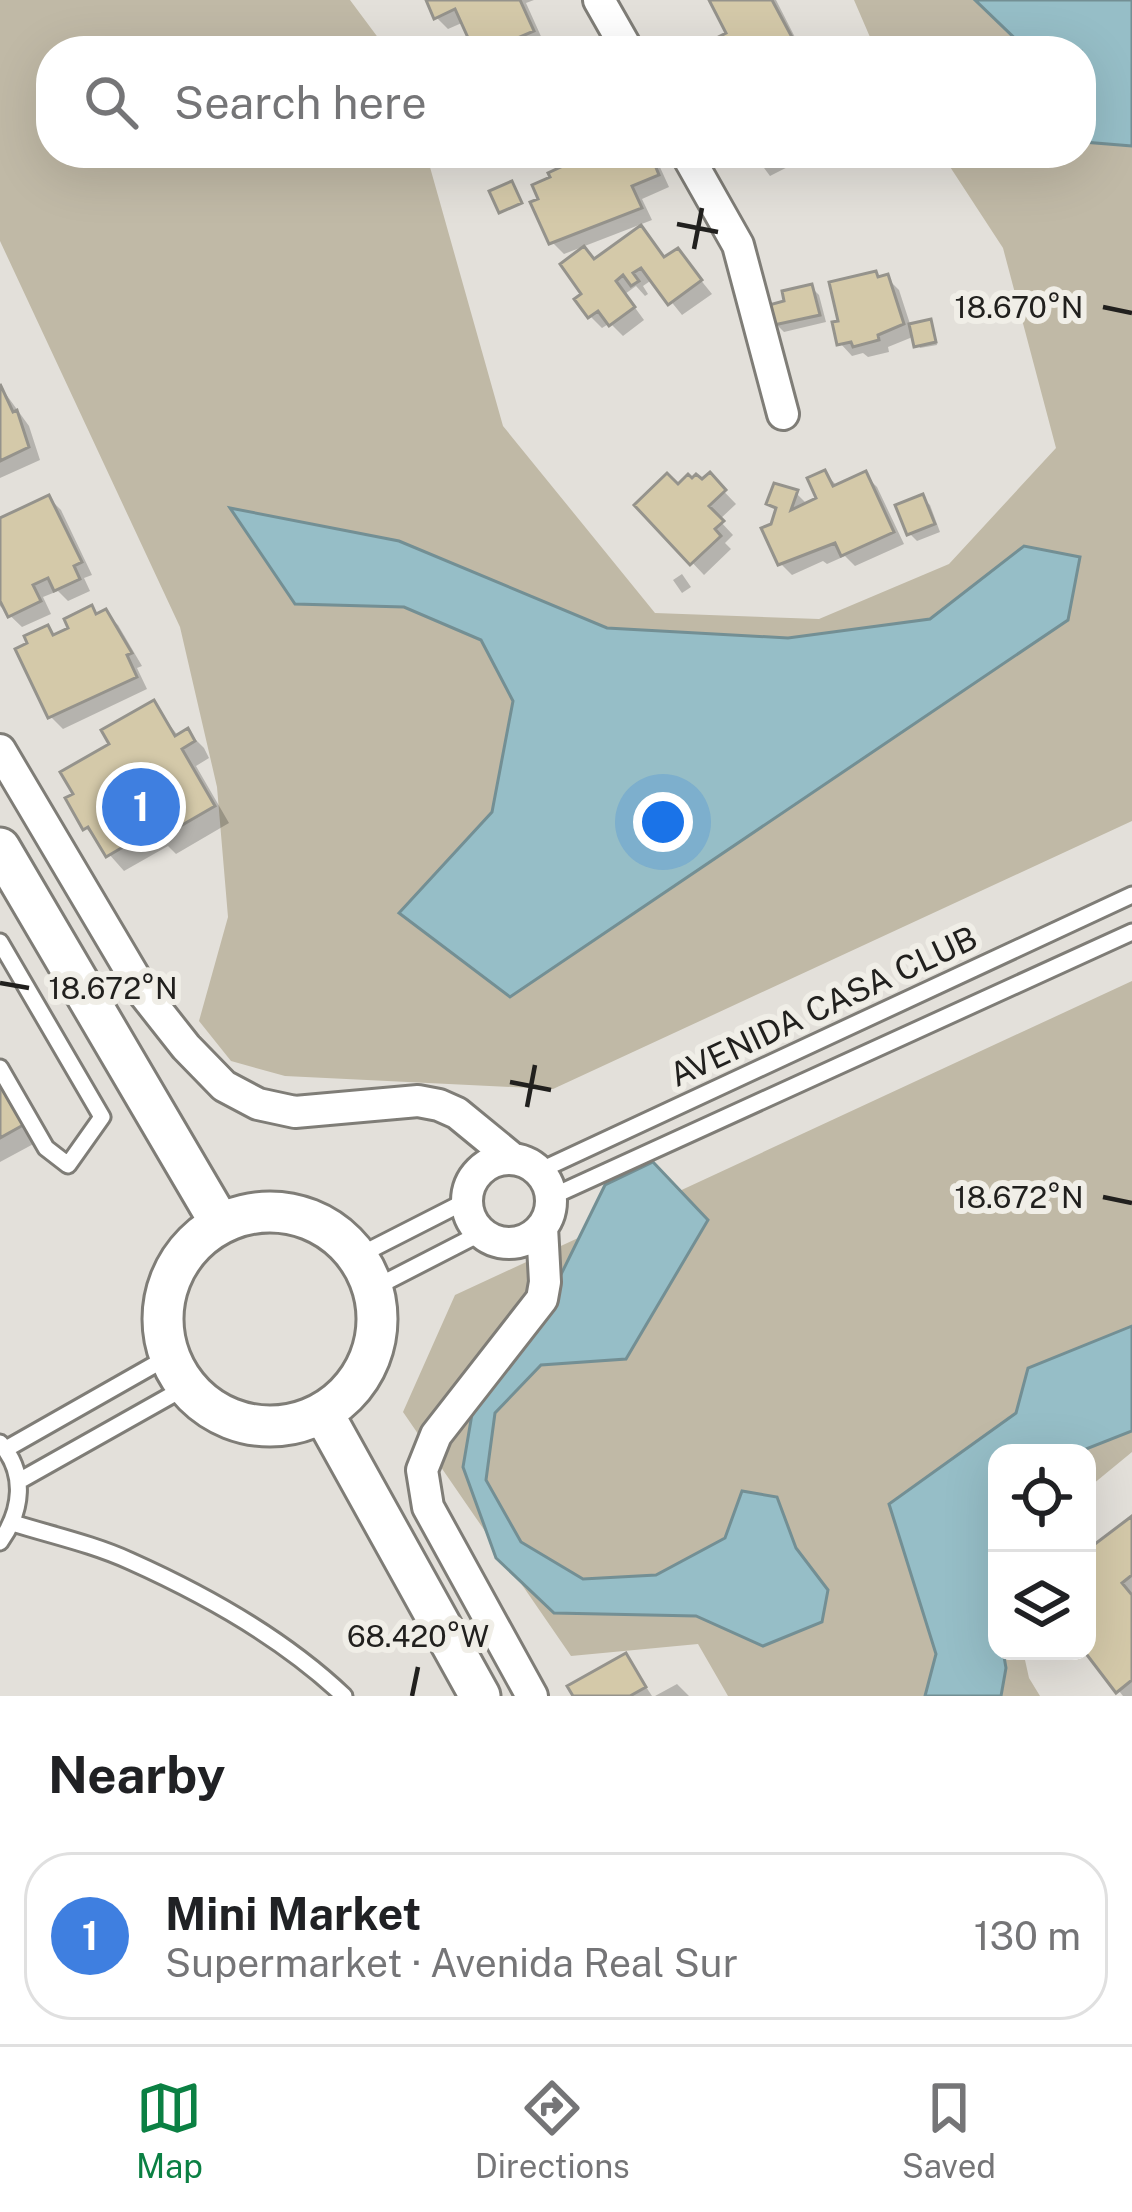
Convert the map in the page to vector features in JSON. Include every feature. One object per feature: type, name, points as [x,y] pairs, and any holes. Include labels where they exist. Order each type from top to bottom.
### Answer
[{"type":"street","points":[[599,0],[619,36]]},
{"type":"street","points":[[694,168],[738,245],[783,415]]},
{"type":"street","points":[[0,750],[145,995],[224,1086],[258,1104],[296,1112],[418,1101],[457,1113],[536,1188],[544,1266],[542,1299],[436,1435],[422,1470],[428,1507],[532,1696]]},
{"type":"street","points":[[0,848],[10,880],[220,1223]]},
{"type":"street","points":[[474,1126],[479,1170]]},
{"type":"street","points":[[489,1163],[536,1188],[529,1238],[501,1243],[481,1233],[470,1218],[466,1201],[470,1184],[489,1163]]},
{"type":"street","points":[[250,1213],[295,1215],[337,1234],[366,1272],[378,1317],[375,1346],[355,1384],[323,1413],[295,1424],[265,1427],[235,1421],[208,1408],[177,1372],[161,1327],[170,1280],[194,1241],[220,1223],[250,1213]]},
{"type":"street","points":[[512,1243],[544,1266]]},
{"type":"street","points":[[323,1413],[480,1696]]},
{"type":"lane","name":"AVENIDA CASA CLUB","points":[[536,1188],[1132,895]]},
{"type":"lane","name":"AVENIDA CASA CLUB","points":[[536,1188],[1132,932]]},
{"type":"lane","points":[[0,943],[102,1118],[68,1165],[46,1148],[0,1068]]},
{"type":"lane","points":[[366,1272],[466,1201]]},
{"type":"lane","points":[[366,1272],[481,1233]]},
{"type":"lane","points":[[0,1542],[19,1503],[19,1481],[3,1446],[177,1372]]},
{"type":"lane","points":[[19,1481],[177,1372]]},
{"type":"lane","points":[[13,1523],[126,1559],[231,1613],[323,1676],[344,1696]]},
{"type":"shaded area","points":[[0,0],[350,0],[377,36],[36,36],[36,168],[430,168],[503,426],[655,613],[819,619],[949,564],[1056,448],[1003,248],[951,168],[1096,168],[1096,36],[870,36],[854,0],[1132,0],[1132,821],[553,1089],[285,1076],[231,1061],[199,1021],[228,917],[217,787],[180,627],[0,241]]},
{"type":"shaded area","points":[[1132,981],[1132,1452],[1096,1482],[1096,1444],[988,1444],[988,1660],[1025,1660],[1040,1696],[728,1696],[698,1644],[571,1656],[403,1412],[455,1295]]},
{"type":"water","points":[[975,0],[1132,0],[1132,146],[1096,143],[1096,36],[1012,36]]},
{"type":"water","points":[[230,508],[399,541],[607,628],[788,638],[930,619],[1024,546],[1080,557],[1068,620],[510,997],[399,913],[492,812],[513,701],[481,640],[404,607],[295,604]]},
{"type":"water","points":[[653,1162],[708,1220],[626,1359],[541,1365],[495,1413],[486,1480],[521,1542],[583,1579],[656,1575],[725,1538],[742,1491],[777,1497],[796,1548],[828,1590],[822,1622],[763,1646],[696,1616],[554,1613],[496,1558],[463,1467],[472,1414],[512,1344],[545,1307],[605,1185]]},
{"type":"water","points":[[1132,1326],[1132,1431],[1096,1445],[988,1444],[988,1660],[1005,1660],[1001,1696],[925,1696],[936,1654],[889,1504],[1016,1413],[1028,1368]]},
{"type":"building","points":[[426,0],[520,0],[534,31],[522,36],[467,36],[455,9],[434,19]]},
{"type":"building","points":[[709,0],[772,0],[791,36],[720,36],[726,33]]},
{"type":"building","points":[[559,168],[656,168],[659,175],[632,186],[642,208],[549,244],[530,202],[538,199],[532,185],[550,177],[548,173]]},
{"type":"building","points":[[512,181],[522,203],[499,213],[489,191]]},
{"type":"building","points":[[641,225],[664,257],[678,248],[702,280],[668,305],[641,268],[633,273],[639,281],[631,286],[623,275],[616,281],[635,307],[609,326],[598,311],[588,318],[574,299],[581,294],[560,264],[584,246],[594,259]]},
{"type":"building","points":[[876,271],[878,277],[888,274],[904,324],[878,335],[879,340],[853,347],[851,342],[837,345],[832,322],[838,321],[829,282]]},
{"type":"building","points":[[812,284],[820,315],[774,325],[769,305],[784,301],[782,291]]},
{"type":"building","points":[[931,319],[936,342],[914,347],[909,324]]},
{"type":"building","points":[[0,384],[13,412],[17,410],[29,447],[0,461]]},
{"type":"building","points":[[825,470],[833,486],[866,471],[894,532],[841,556],[835,543],[778,565],[761,528],[771,524],[776,508],[766,504],[774,483],[798,490],[791,510],[816,498],[807,478]]},
{"type":"building","points":[[710,472],[726,490],[709,506],[724,521],[715,529],[721,536],[690,565],[634,505],[667,473],[678,484],[688,474],[702,479]]},
{"type":"building","points":[[923,494],[935,524],[907,535],[895,505]]},
{"type":"building","points":[[49,495],[82,562],[74,566],[80,579],[54,591],[48,578],[33,585],[41,601],[8,617],[0,601],[0,518]]},
{"type":"building","points":[[92,605],[96,614],[106,609],[132,653],[127,655],[137,677],[48,718],[15,649],[27,643],[24,636],[48,625],[53,635],[68,628],[64,619]]},
{"type":"building","points":[[154,700],[175,736],[188,728],[195,741],[182,749],[215,806],[158,839],[152,830],[106,857],[65,798],[73,794],[60,772],[109,744],[101,730]]},
{"type":"building","points":[[0,1082],[25,1124],[0,1138]]},
{"type":"building","points":[[1132,1516],[1132,1575],[1122,1583],[1132,1595],[1132,1680],[1116,1693],[1091,1660],[1096,1660],[1096,1543]]},
{"type":"building","points":[[626,1653],[646,1687],[630,1696],[573,1696],[567,1686]]},
{"type":"place","name":"Mini Market","points":[[141,807]]}]
